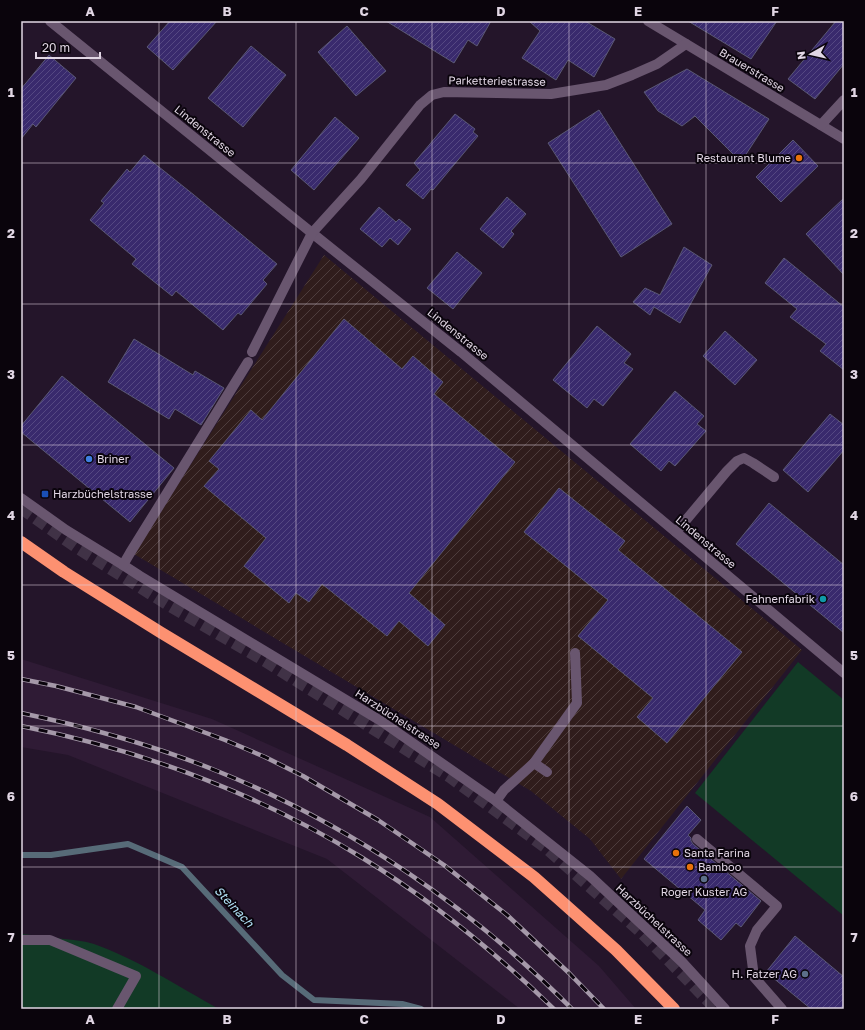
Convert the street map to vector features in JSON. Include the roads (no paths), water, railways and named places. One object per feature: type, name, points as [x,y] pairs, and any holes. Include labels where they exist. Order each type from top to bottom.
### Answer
[{"type":"highway","points":[[21,542],[64,572],[166,636],[347,745],[438,804],[534,877],[616,950],[674,1009]]},
{"type":"street","name":"Lindenstrasse","points":[[50,21],[461,352],[844,673]]},
{"type":"street","name":"Brauerstrasse","points":[[648,21],[844,139]]},
{"type":"street","name":"Parketteriestrasse","points":[[252,352],[312,233],[361,179],[420,105],[432,95],[444,92],[551,94],[606,85],[657,64],[686,44]]},
{"type":"street","points":[[821,124],[844,100]]},
{"type":"street","points":[[123,565],[248,362]]},
{"type":"street","points":[[676,532],[737,461],[744,458],[774,477]]},
{"type":"street","name":"Harzbüchelstrasse","points":[[21,498],[66,530],[169,594],[381,720],[496,801],[590,876],[682,962],[725,1009]]},
{"type":"street","points":[[496,801],[504,790],[534,763],[577,702],[575,653]]},
{"type":"street","points":[[534,763],[547,772]]},
{"type":"street","points":[[697,839],[777,906],[757,930],[750,946],[754,977],[782,1009]]},
{"type":"street","points":[[21,940],[50,940],[136,976],[117,1009]]},
{"type":"waterway","name":"Steinach","points":[[21,855],[51,855],[128,844],[182,867],[282,975],[314,1000],[402,1004],[421,1009]]},
{"type":"tunnel","points":[[21,508],[76,547],[170,606],[265,661],[450,777],[545,847],[643,934],[716,1009]]},
{"type":"railway","points":[[21,679],[56,686],[136,707],[225,740],[265,757],[303,776],[378,820],[444,865],[507,915],[569,973],[604,1009]]},
{"type":"railway","points":[[21,713],[71,724],[169,753],[217,771],[266,792],[314,816],[361,843],[450,903],[492,936],[572,1009]]},
{"type":"railway","points":[[21,726],[110,748],[197,776],[281,813],[321,834],[361,857],[437,909],[509,967],[554,1009]]},
{"type":"place","name":"Restaurant Blume","points":[[799,158]]},
{"type":"place","name":"Briner","points":[[89,459]]},
{"type":"place","name":"Harzbüchelstrasse","points":[[45,494]]},
{"type":"place","name":"Fahnenfabrik","points":[[823,599]]},
{"type":"place","name":"Santa Farina","points":[[676,853]]},
{"type":"place","name":"Bamboo","points":[[690,867]]},
{"type":"place","name":"Roger Kuster AG","points":[[704,879]]},
{"type":"place","name":"H. Fatzer AG","points":[[805,974]]}]
